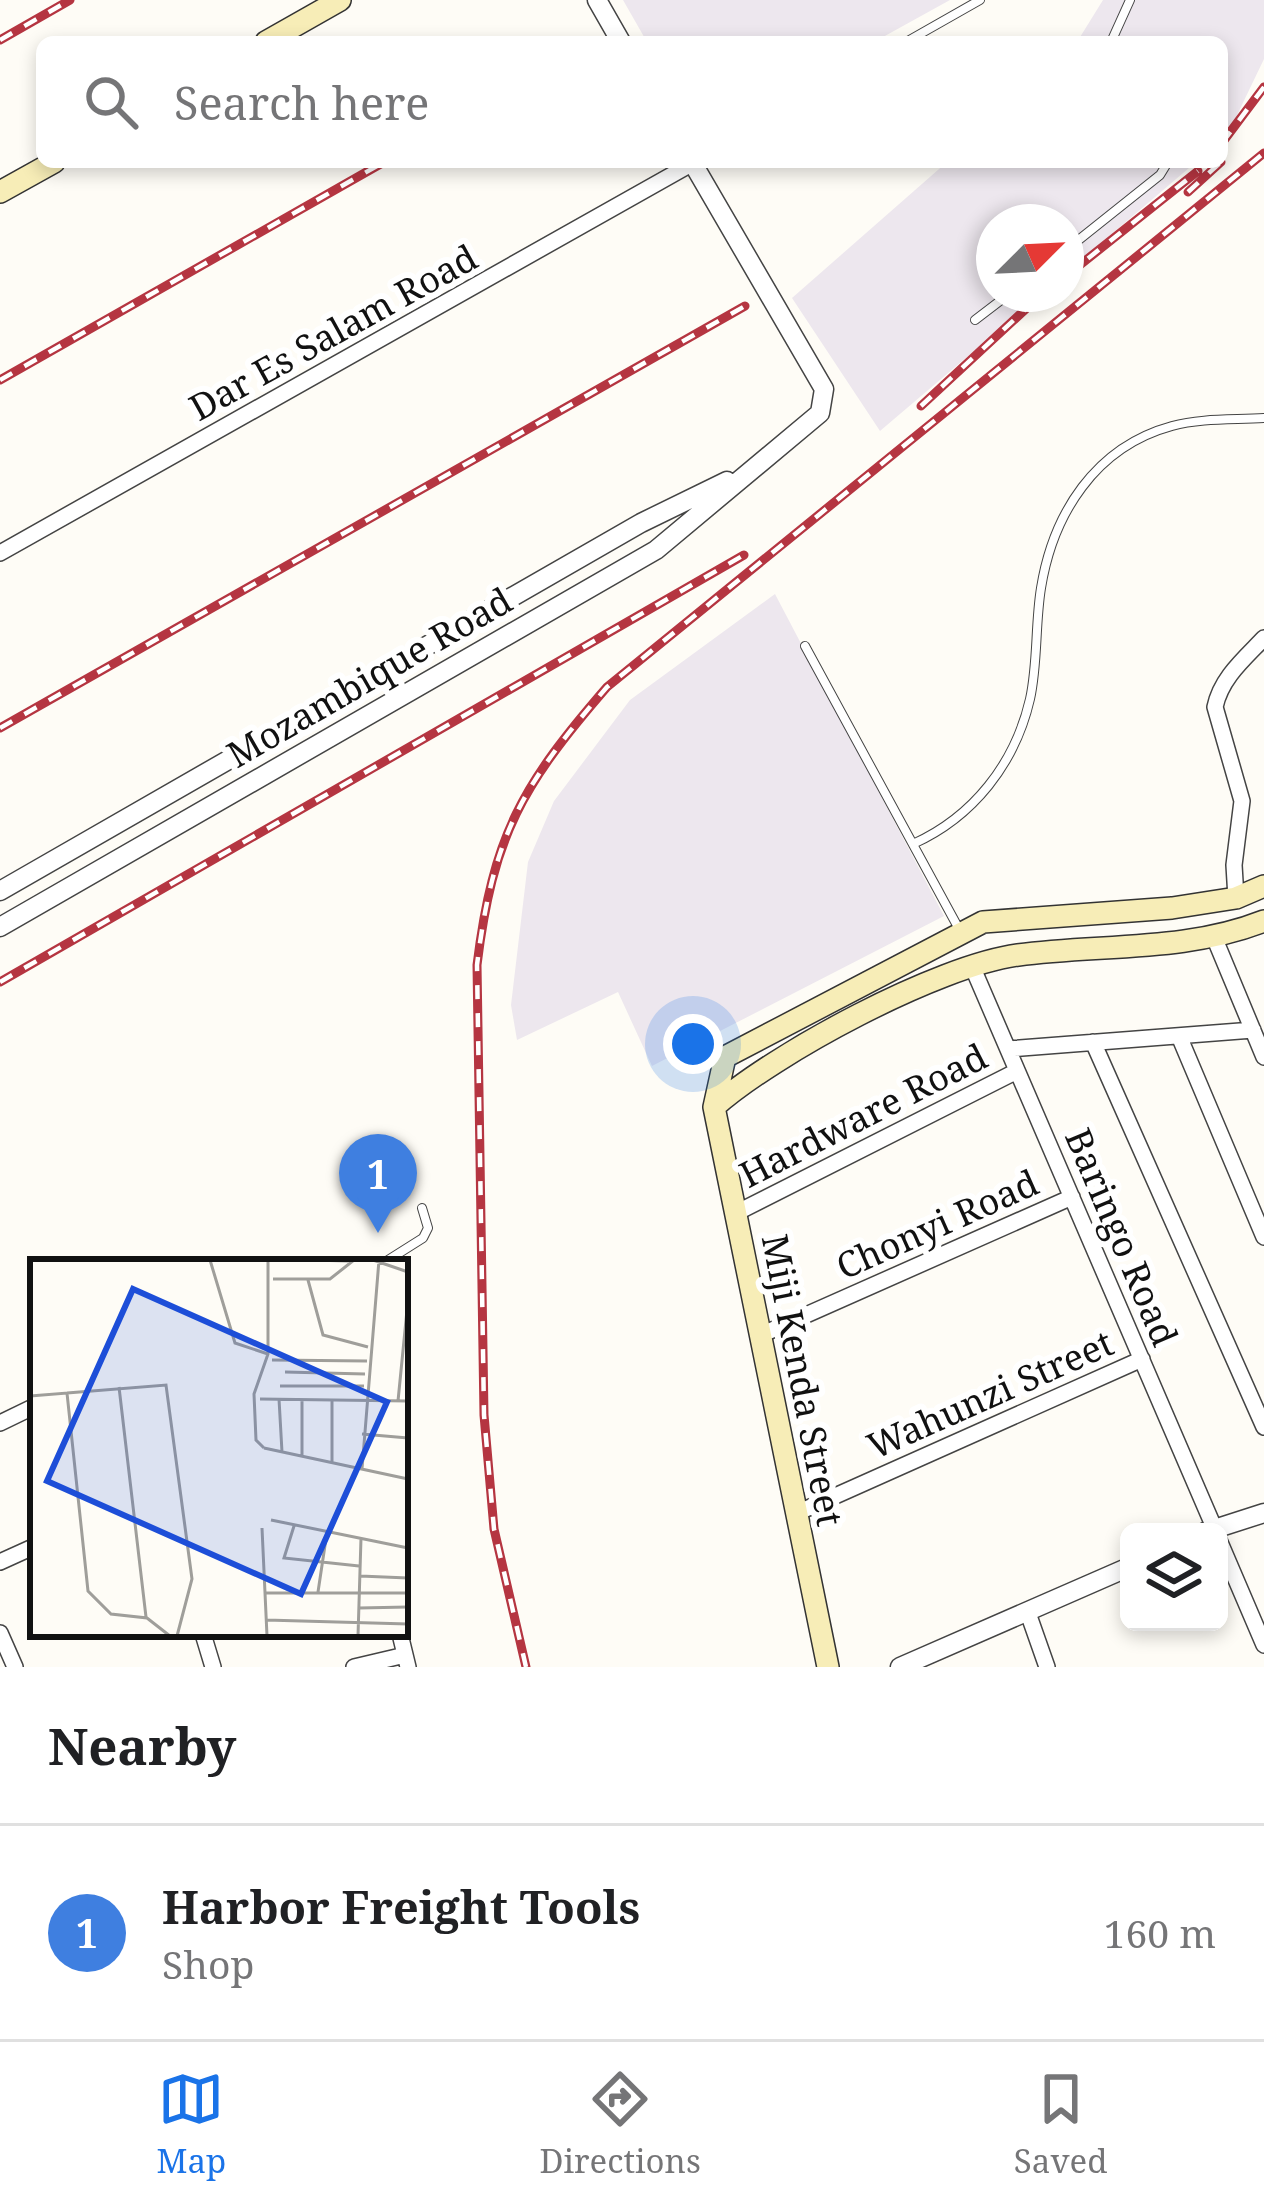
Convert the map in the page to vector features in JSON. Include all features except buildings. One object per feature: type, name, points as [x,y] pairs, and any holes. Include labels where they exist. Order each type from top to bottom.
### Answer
[{"type":"main road","points":[[277,36],[340,0]]},
{"type":"main road","points":[[0,192],[43,168]]},
{"type":"main road","points":[[714,1106],[725,1057],[983,922],[1172,908],[1236,898],[1264,886]]},
{"type":"main road","points":[[714,1106],[754,1072],[973,966],[1014,956],[1214,937],[1264,921]]},
{"type":"main road","name":"Miji Kenda Street","points":[[714,1106],[828,1667]]},
{"type":"street","points":[[597,0],[618,36]]},
{"type":"street","name":"Dar Es Salam Road","points":[[0,554],[682,168]]},
{"type":"street","name":"Mozambique Road","points":[[0,927],[656,550],[820,413],[824,389],[696,168]]},
{"type":"street","name":"Mozambique Road","points":[[0,891],[640,523],[758,466]]},
{"type":"street","points":[[1236,898],[1234,865],[1242,801],[1216,707],[1219,692],[1237,666],[1264,638]]},
{"type":"street","points":[[1214,937],[1264,1057]]},
{"type":"street","name":"Baringo Road","points":[[973,966],[1209,1523]]},
{"type":"street","points":[[815,1007],[827,1033]]},
{"type":"street","points":[[1008,1049],[1252,1030]]},
{"type":"street","points":[[1179,1036],[1264,1237]]},
{"type":"street","points":[[1094,1042],[1264,1427]]},
{"type":"street","name":"Hardware Road","points":[[736,1213],[1018,1071]]},
{"type":"street","name":"Chonyi Road","points":[[760,1335],[1072,1197]]},
{"type":"street","name":"Wahunzi Street","points":[[797,1514],[1142,1359]]},
{"type":"street","points":[[0,1424],[30,1409]]},
{"type":"street","points":[[1228,1526],[1264,1513]]},
{"type":"street","points":[[0,1562],[30,1547]]},
{"type":"street","name":"Baringo Road","points":[[1228,1565],[1264,1645]]},
{"type":"street","points":[[900,1667],[1120,1571]]},
{"type":"street","points":[[1028,1613],[1047,1667]]},
{"type":"street","points":[[0,1633],[14,1667]]},
{"type":"street","points":[[204,1637],[214,1667]]},
{"type":"street","points":[[354,1667],[407,1661]]},
{"type":"lane","points":[[917,36],[980,0]]},
{"type":"lane","points":[[1114,36],[1130,0]]},
{"type":"lane","points":[[1084,236],[1164,168]]},
{"type":"lane","points":[[975,320],[985,312]]},
{"type":"lane","points":[[913,844],[944,830],[995,779],[1014,743],[1030,700],[1041,590],[1065,509],[1084,482],[1119,450],[1171,426],[1264,418]]},
{"type":"lane","points":[[805,646],[962,933]]},
{"type":"lane","points":[[390,1259],[423,1238],[428,1228],[422,1208]]},
{"type":"shaded area","points":[[623,0],[950,0],[885,36],[644,36]]},
{"type":"shaded area","points":[[1103,0],[1264,0],[1264,59],[1228,134],[1228,36],[1081,36]]},
{"type":"shaded area","points":[[940,168],[1189,168],[1084,258],[1084,204],[976,204],[976,312],[1020,312],[880,431],[792,298]]},
{"type":"shaded area","points":[[775,594],[944,916],[652,1066],[618,992],[517,1040],[511,1005],[528,862],[554,801],[630,700]]},
{"type":"railway","points":[[0,40],[70,0]]},
{"type":"railway","points":[[1228,135],[1264,87]]},
{"type":"railway","points":[[526,1667],[494,1529],[484,1415],[477,965],[492,880],[516,814],[553,754],[607,687],[1264,153]]},
{"type":"railway","points":[[0,380],[373,168]]},
{"type":"railway","points":[[1188,192],[1214,168]]},
{"type":"railway","points":[[1084,262],[1198,171]]},
{"type":"railway","points":[[0,728],[745,306]]},
{"type":"railway","points":[[921,406],[1023,312]]},
{"type":"railway","points":[[0,982],[744,555]]},
{"type":"place","name":"Harbor Freight Tools","points":[[378,1233]]}]
